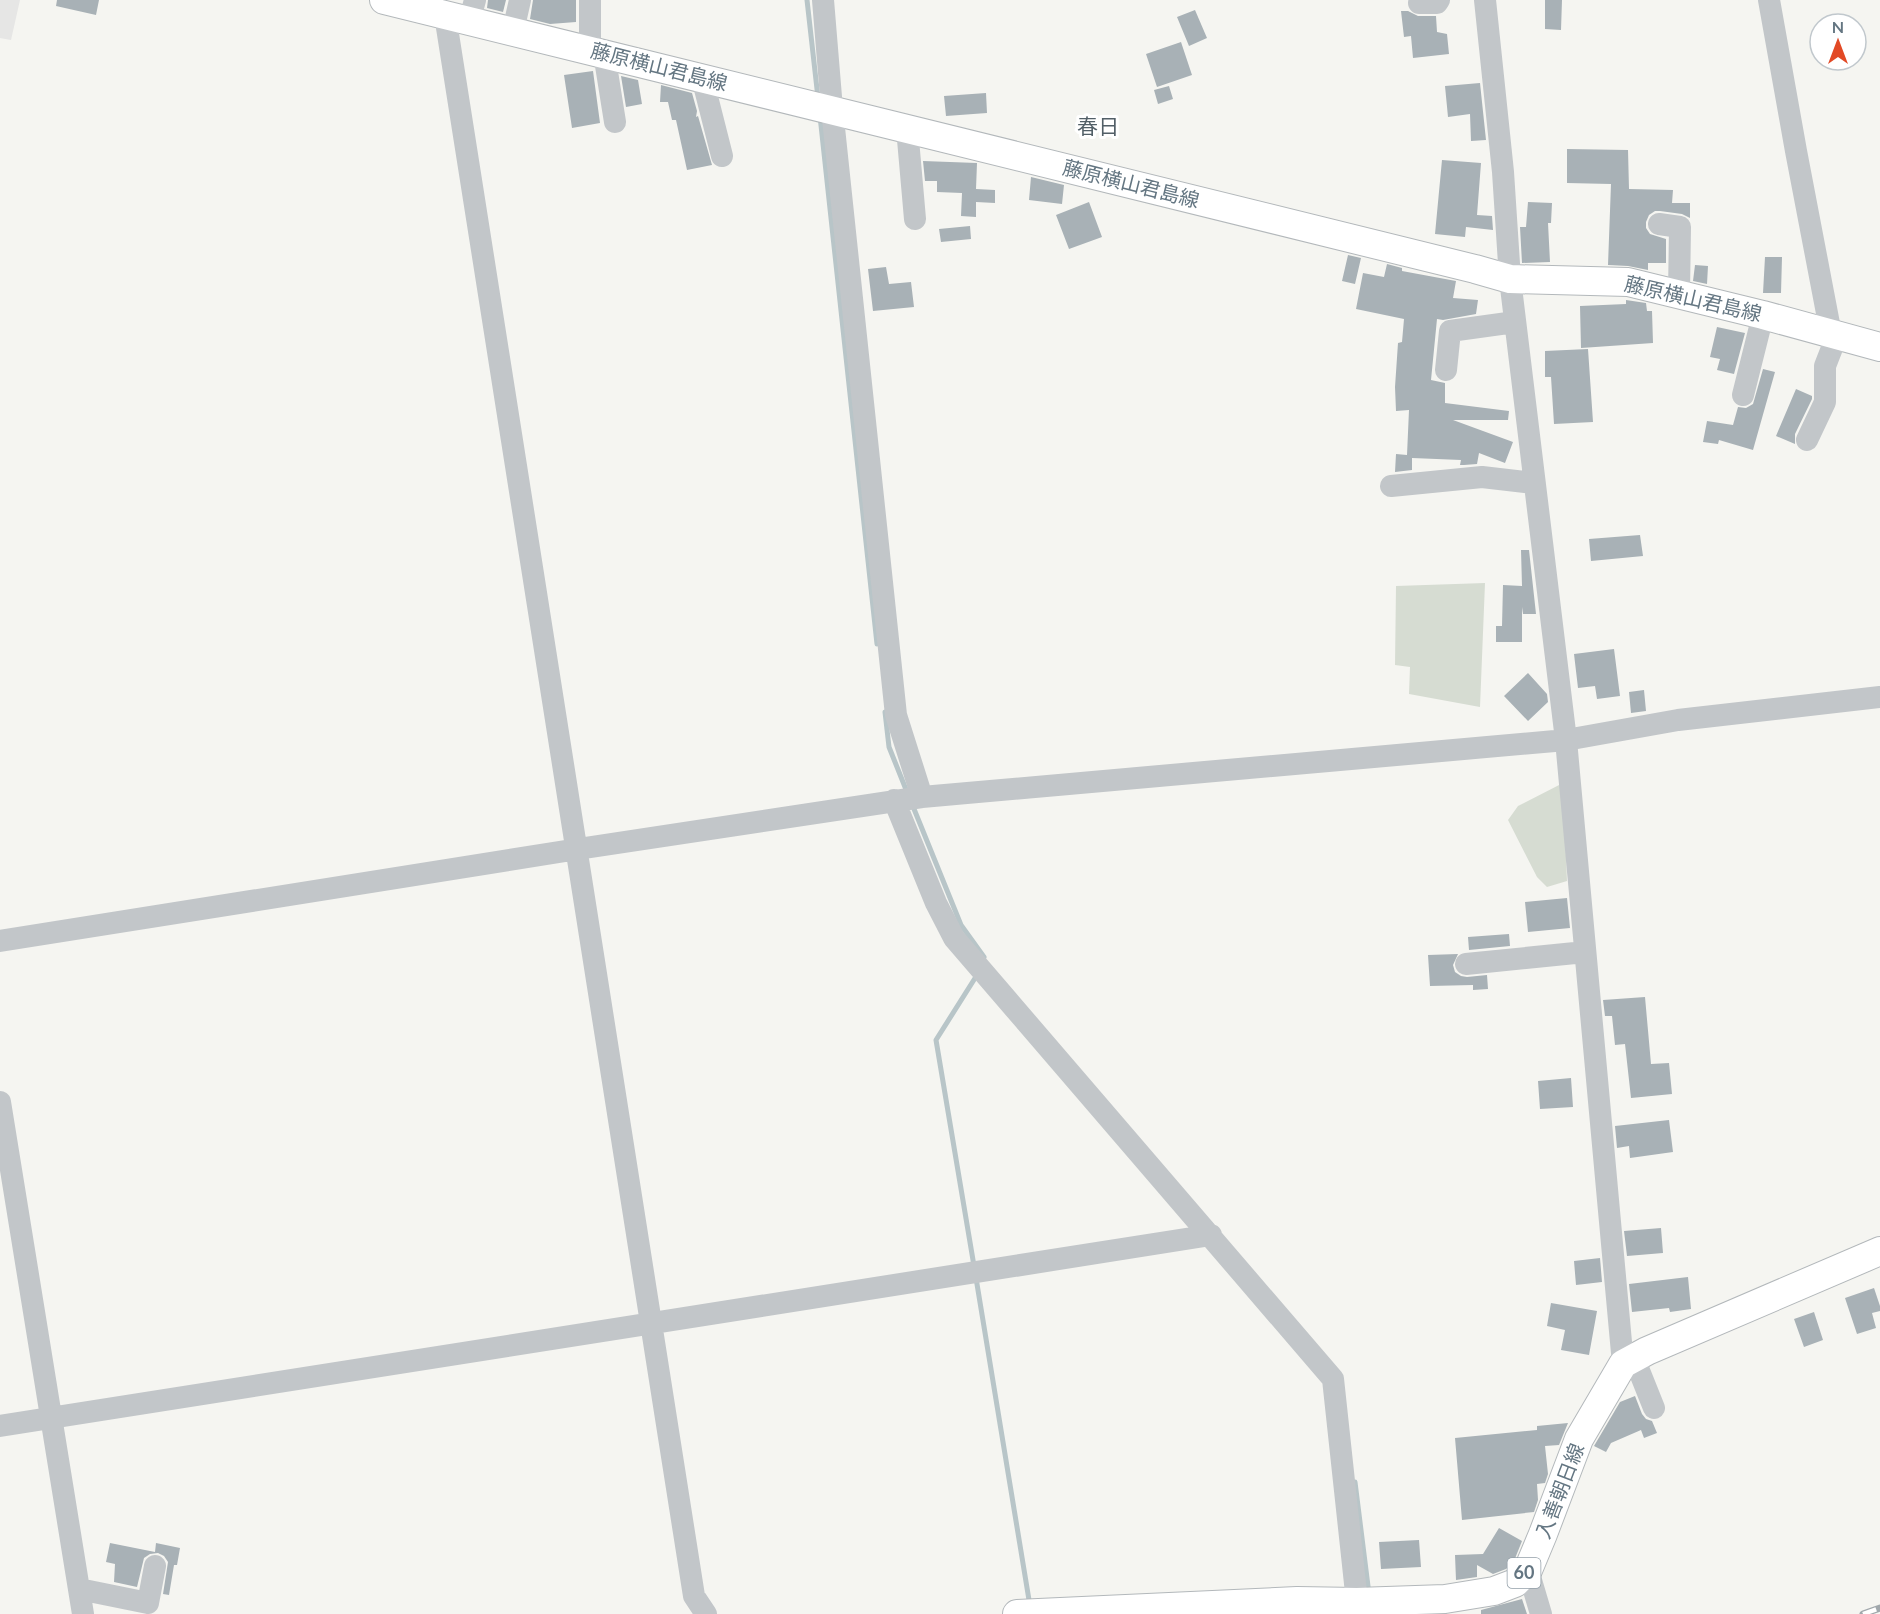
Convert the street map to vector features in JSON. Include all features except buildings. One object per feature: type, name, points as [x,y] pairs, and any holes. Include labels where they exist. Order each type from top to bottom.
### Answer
[{"type":"main road","name":"藤原横山君島線","points":[[384,0],[463,12],[513,31],[1510,279],[1628,282],[1880,347]]},
{"type":"main road","points":[[1629,1361],[1880,1251]]},
{"type":"main road","name":"入善朝日線","points":[[1017,1614],[1297,1601],[1357,1602],[1445,1599],[1474,1596],[1515,1583],[1527,1570],[1543,1534],[1579,1439],[1629,1361]]},
{"type":"street","points":[[513,31],[520,0]]},
{"type":"street","points":[[590,0],[597,51],[615,122]]},
{"type":"street","points":[[824,0],[832,109],[896,715],[922,797]]},
{"type":"street","points":[[1485,0],[1503,172],[1510,279],[1566,740],[1585,952],[1629,1361],[1654,1408]]},
{"type":"street","points":[[1769,0],[1831,334],[1832,348],[1826,366],[1825,402],[1808,440]]},
{"type":"street","points":[[463,12],[578,849],[694,1596],[706,1614]]},
{"type":"street","points":[[702,77],[722,156]]},
{"type":"street","points":[[907,128],[915,219]]},
{"type":"street","points":[[1659,224],[1680,227],[1679,294]]},
{"type":"street","points":[[1743,395],[1763,315]]},
{"type":"street","points":[[1446,370],[1450,331],[1515,322]]},
{"type":"street","points":[[1391,486],[1482,477],[1534,483]]},
{"type":"street","points":[[0,941],[894,800],[1566,740],[1678,720],[1880,697]]},
{"type":"street","points":[[894,800],[936,903],[954,938],[1333,1379],[1357,1602]]},
{"type":"street","points":[[1466,964],[1585,952]]},
{"type":"street","points":[[0,1102],[83,1614]]},
{"type":"street","points":[[0,1426],[1211,1235]]},
{"type":"street","points":[[79,1589],[148,1603],[155,1566]]},
{"type":"street","points":[[1527,1570],[1541,1614]]},
{"type":"shaded area","points":[[0,0],[20,0],[11,40],[0,38]]},
{"type":"shaded area","points":[[1485,583],[1480,707],[1409,694],[1410,667],[1395,665],[1396,586]]},
{"type":"shaded area","points":[[1563,783],[1567,881],[1547,887],[1537,877],[1508,820],[1518,806]]},
{"type":"waterway","points":[[807,0],[818,98]]},
{"type":"waterway","points":[[820,116],[877,644]]},
{"type":"waterway","points":[[885,712],[889,747],[907,792]]},
{"type":"waterway","points":[[912,804],[961,925],[984,957]]},
{"type":"waterway","points":[[974,1266],[936,1040],[977,975]]},
{"type":"waterway","points":[[976,1278],[1030,1606]]},
{"type":"waterway","points":[[1355,1482],[1369,1594]]},
{"type":"railway","points":[[1863,1614],[1880,1608]]},
{"type":"district","name":"春日","points":[[1098,127]]}]
